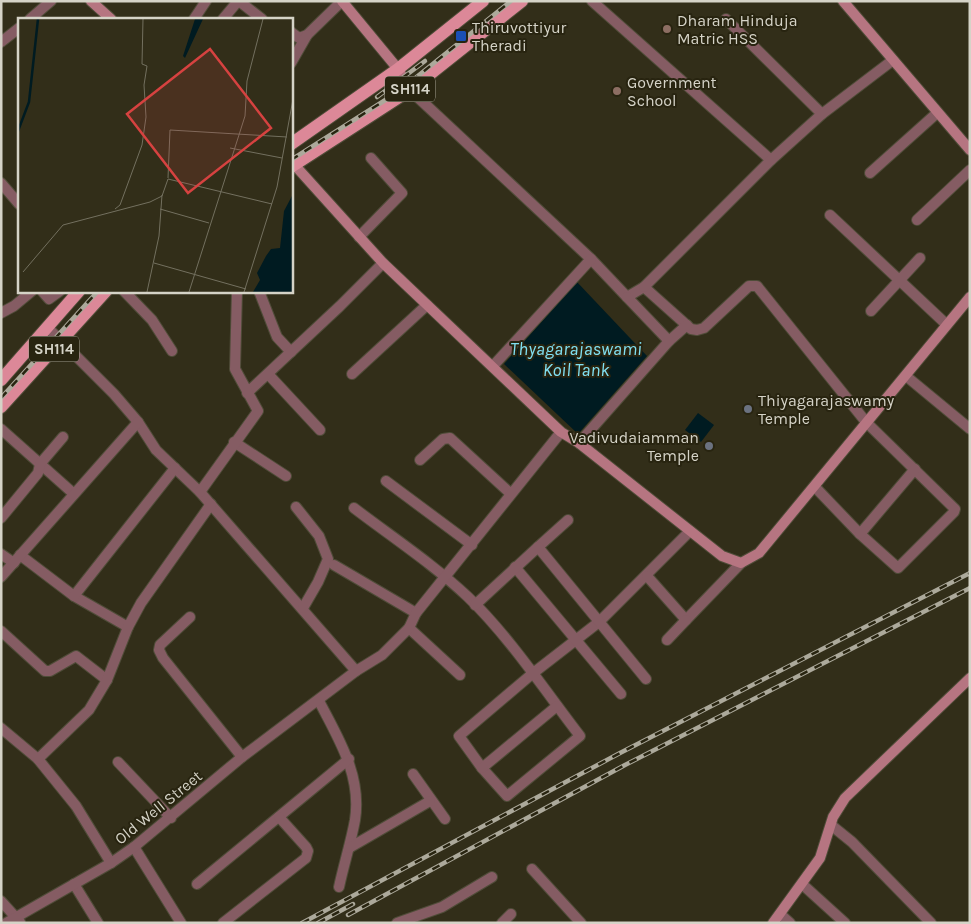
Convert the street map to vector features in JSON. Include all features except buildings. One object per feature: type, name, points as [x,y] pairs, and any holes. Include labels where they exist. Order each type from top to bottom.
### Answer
[{"type":"main road","name":"SH114","points":[[292,143],[398,69],[483,1]]},
{"type":"main road","name":"SH114","points":[[292,165],[410,90],[522,1]]},
{"type":"main road","name":"SH114","points":[[1,380],[79,292]]},
{"type":"main road","name":"SH114","points":[[1,407],[105,292]]},
{"type":"street","points":[[31,18],[51,1]]},
{"type":"street","points":[[91,1],[110,18]]},
{"type":"street","points":[[195,18],[206,1]]},
{"type":"street","points":[[224,18],[239,1],[261,18]]},
{"type":"street","points":[[292,61],[307,35],[342,1],[398,69],[410,90],[591,259],[669,342]]},
{"type":"street","points":[[592,1],[771,160]]},
{"type":"street","points":[[846,2],[936,113],[970,150]]},
{"type":"street","points":[[726,19],[822,114]]},
{"type":"street","points":[[1,42],[18,29]]},
{"type":"street","points":[[292,33],[299,38],[307,35]]},
{"type":"street","points":[[627,297],[644,287],[771,160],[822,114],[893,60]]},
{"type":"street","points":[[870,173],[936,113]]},
{"type":"street","points":[[359,237],[402,193],[371,158]]},
{"type":"street","points":[[292,165],[383,262],[561,432],[579,443],[722,556],[741,563]]},
{"type":"street","points":[[917,220],[970,170]]},
{"type":"street","points":[[3,188],[18,203]]},
{"type":"street","points":[[830,215],[946,324]]},
{"type":"street","points":[[871,311],[920,258]]},
{"type":"street","points":[[493,366],[591,259]]},
{"type":"street","points":[[247,393],[383,262]]},
{"type":"street","points":[[644,287],[687,325],[697,330],[704,328],[749,286],[757,286],[866,422],[954,506],[954,512],[898,568],[860,534],[815,487]]},
{"type":"street","points":[[1,313],[14,306],[31,292]]},
{"type":"street","points":[[43,292],[49,298],[58,292]]},
{"type":"street","points":[[125,292],[152,320],[172,351]]},
{"type":"street","points":[[200,492],[258,411],[235,369],[237,292]]},
{"type":"street","points":[[259,292],[277,337],[291,352]]},
{"type":"street","points":[[667,640],[741,563],[758,553],[815,487],[866,422],[970,297]]},
{"type":"street","points":[[352,374],[427,305]]},
{"type":"street","points":[[579,443],[669,342],[687,325]]},
{"type":"street","points":[[48,328],[114,394],[138,422],[156,450],[211,504],[356,671]]},
{"type":"street","points":[[268,374],[320,430]]},
{"type":"street","points":[[906,376],[970,429]]},
{"type":"street","points":[[1,578],[138,422]]},
{"type":"street","points":[[1,429],[74,494]]},
{"type":"street","name":"Old Well Street","points":[[6,923],[18,920],[134,847],[242,757],[319,701],[356,671],[382,655],[409,628],[416,613],[472,544],[510,493],[561,432]]},
{"type":"street","points":[[1,518],[38,473],[40,464],[63,437]]},
{"type":"street","points":[[420,460],[443,439],[450,438],[510,493]]},
{"type":"street","points":[[234,442],[286,476]]},
{"type":"street","points":[[74,596],[175,468]]},
{"type":"street","points":[[860,534],[915,469]]},
{"type":"street","points":[[386,481],[472,544]]},
{"type":"street","points":[[38,758],[89,710],[107,680],[128,627],[141,603],[211,504]]},
{"type":"street","points":[[296,507],[320,536],[328,559],[318,582],[303,608]]},
{"type":"street","points":[[354,508],[446,577],[475,605],[532,674],[580,736],[507,796],[482,768],[460,736],[532,674],[599,622],[690,532]]},
{"type":"street","points":[[475,605],[568,520]]},
{"type":"street","points":[[538,547],[646,679]]},
{"type":"street","points":[[1,554],[17,559],[74,596],[128,627]]},
{"type":"street","points":[[334,565],[416,613]]},
{"type":"street","points":[[515,567],[621,694]]},
{"type":"street","points":[[647,576],[686,620]]},
{"type":"street","points":[[190,617],[160,645],[159,650],[162,658],[242,757]]},
{"type":"street","points":[[409,628],[460,675]]},
{"type":"street","points":[[1,632],[45,671],[50,671],[76,656],[107,680]]},
{"type":"street","points":[[773,923],[820,858],[839,807],[852,790],[970,678]]},
{"type":"street","points":[[319,701],[349,759],[355,784],[356,817],[339,887]]},
{"type":"street","points":[[482,768],[557,706]]},
{"type":"street","points":[[1,728],[38,758],[76,806],[111,863]]},
{"type":"street","points":[[197,884],[349,759]]},
{"type":"street","points":[[118,762],[171,818]]},
{"type":"street","points":[[412,774],[445,819]]},
{"type":"street","points":[[349,848],[430,800]]},
{"type":"street","points":[[223,923],[306,858],[308,851],[279,817]]},
{"type":"street","points":[[831,825],[852,842],[931,923]]},
{"type":"street","points":[[134,847],[181,923]]},
{"type":"street","points":[[532,869],[581,923]]},
{"type":"street","points":[[397,923],[412,921],[460,898],[492,877]]},
{"type":"street","points":[[74,884],[98,923]]},
{"type":"street","points":[[802,884],[845,923]]},
{"type":"street","points":[[1,901],[18,920]]},
{"type":"street","points":[[502,923],[511,914]]},
{"type":"street","points":[[780,914],[790,923]]},
{"type":"water","name":"Thyagarajaswami Koil Tank","points":[[577,282],[647,356],[578,434],[504,364]]},
{"type":"water","points":[[698,413],[714,425],[701,442],[685,430]]},
{"type":"railway","points":[[292,159],[398,92],[511,1]]},
{"type":"railway","points":[[377,97],[425,61]]},
{"type":"railway","points":[[1,398],[97,292]]},
{"type":"railway","points":[[302,923],[620,753],[970,573]]},
{"type":"railway","points":[[348,915],[625,765],[970,588]]},
{"type":"railway","points":[[318,923],[353,904]]},
{"type":"place","name":"Dharam Hinduja Matric HSS","points":[[667,29]]},
{"type":"place","name":"Thiruvottiyur Theradi","points":[[461,36]]},
{"type":"place","name":"Government School","points":[[617,91]]},
{"type":"place","name":"Thiyagarajaswamy Temple","points":[[748,409]]},
{"type":"place","name":"Vadivudaiamman Temple","points":[[709,446]]}]
